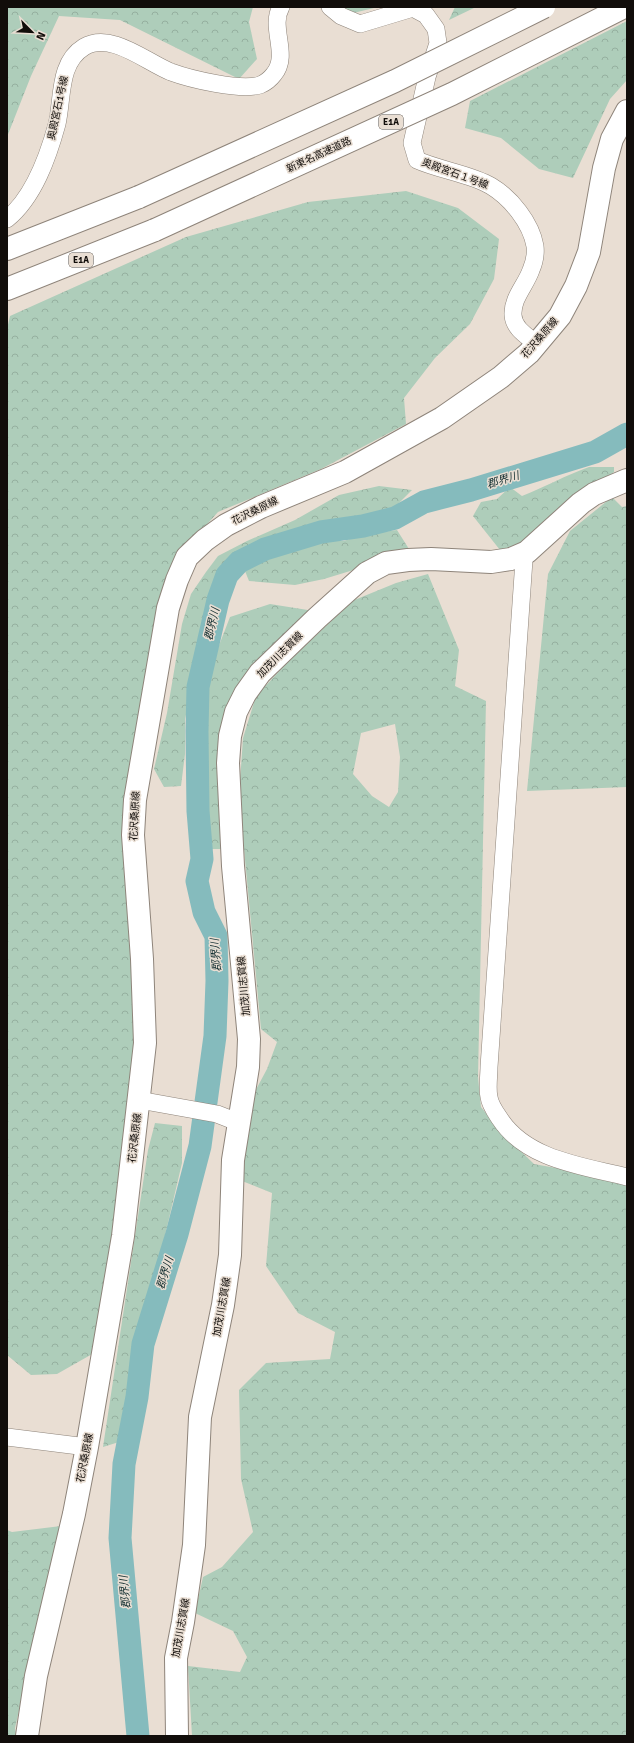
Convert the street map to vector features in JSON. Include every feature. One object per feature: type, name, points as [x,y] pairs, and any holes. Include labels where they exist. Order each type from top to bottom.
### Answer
[{"type":"main road","points":[[7,249],[139,197],[396,81],[544,7]]},
{"type":"main road","name":"新東名高速道路","points":[[10,288],[155,230],[452,94],[624,7]]},
{"type":"main road","name":"花沢桑原線","points":[[28,1736],[36,1676],[74,1514],[87,1447],[123,1236],[143,1100],[145,1043],[142,959],[133,835],[135,800],[168,608],[177,580],[187,557],[205,540],[226,525],[261,507],[344,472],[442,418],[501,377],[529,354],[560,316],[589,252],[604,168],[612,139],[627,111]]},
{"type":"main road","name":"加茂川志賀線","points":[[177,1736],[176,1658],[183,1622],[194,1545],[200,1417],[223,1305],[230,1255],[233,1160],[248,1067],[249,1039],[233,866],[228,763],[230,736],[236,712],[245,694],[260,673],[316,618],[367,573],[386,563],[431,559],[491,562],[510,559],[527,552],[581,503],[594,494],[627,480]]},
{"type":"street","name":"奥殿宮石1号線","points":[[7,218],[17,210],[25,200],[40,171],[57,124],[67,67],[74,56],[86,46],[98,43],[110,43],[171,72],[225,85],[260,85],[266,82],[278,68],[279,41],[277,15],[281,7]]},
{"type":"street","name":"奥殿宮石１号線","points":[[330,7],[341,16],[360,24],[413,8],[426,15],[436,29],[438,43],[412,143],[417,160],[490,186],[505,197],[529,228],[535,247],[534,256],[531,270],[514,303],[513,315],[517,328],[537,344]]},
{"type":"street","points":[[527,552],[524,560],[489,1059],[489,1098],[505,1127],[531,1148],[549,1156],[627,1177]]},
{"type":"street","points":[[143,1100],[217,1114],[240,1123]]},
{"type":"street","points":[[7,1437],[87,1447]]},
{"type":"green space","points":[[7,7],[253,7],[249,22],[257,59],[239,79],[120,20],[59,16],[31,76],[7,137]]},
{"type":"green space","points":[[330,7],[378,7],[341,16]]},
{"type":"green space","points":[[455,7],[476,7],[449,20]]},
{"type":"green space","points":[[627,21],[627,80],[610,99],[573,178],[539,169],[501,138],[465,128],[470,101]]},
{"type":"green space","points":[[406,191],[458,208],[499,239],[494,279],[470,324],[435,358],[404,398],[406,424],[321,469],[218,512],[184,550],[127,803],[137,1041],[108,1285],[94,1353],[57,1374],[31,1375],[7,1355],[7,329],[10,316],[186,237],[308,202]]},
{"type":"green space","points":[[589,467],[614,467],[614,472],[508,551],[500,550],[473,516],[481,502],[497,499],[510,487],[522,496]]},
{"type":"green space","points":[[379,486],[412,490],[394,508],[284,533],[244,553],[227,565],[216,584],[185,719],[185,754],[181,786],[164,787],[154,769],[167,713],[182,624],[191,594],[206,572],[218,556],[247,541],[295,520],[339,495]]},
{"type":"green space","points":[[612,497],[622,507],[627,506],[627,787],[527,791],[548,574],[570,531]]},
{"type":"green space","points":[[397,530],[409,549],[382,554],[360,568],[324,579],[295,585],[249,581],[245,571],[270,557],[306,541],[344,541],[361,535]]},
{"type":"green space","points":[[428,574],[459,650],[455,686],[486,701],[478,1077],[481,1107],[502,1133],[534,1164],[627,1181],[627,1736],[192,1736],[188,1666],[240,1672],[247,1657],[233,1631],[195,1613],[203,1577],[222,1567],[253,1532],[241,1479],[239,1390],[266,1363],[330,1359],[335,1332],[298,1313],[266,1266],[272,1193],[242,1181],[252,1097],[267,1069],[277,1042],[261,1029],[239,796],[243,738],[256,696],[286,664],[352,601],[396,583]],"holes":[[[395,724],[400,757],[398,792],[389,807],[372,796],[353,774],[361,733]]]},
{"type":"green space","points":[[270,604],[314,611],[257,668],[218,758],[221,849],[212,849],[206,820],[204,782],[206,679],[230,617]]},
{"type":"green space","points":[[155,1123],[182,1126],[182,1163],[135,1363],[135,1371],[119,1442],[103,1447],[148,1150]]},
{"type":"green space","points":[[61,1526],[15,1728],[16,1736],[7,1736],[7,1530],[12,1532]]},
{"type":"waterway","name":"郡界川","points":[[138,1736],[120,1538],[124,1464],[137,1397],[143,1344],[177,1234],[200,1146],[215,1036],[217,981],[216,936],[204,912],[197,881],[202,859],[198,811],[198,687],[218,600],[227,575],[239,562],[265,549],[321,532],[363,526],[395,518],[424,502],[471,490],[595,452],[627,434]]}]
